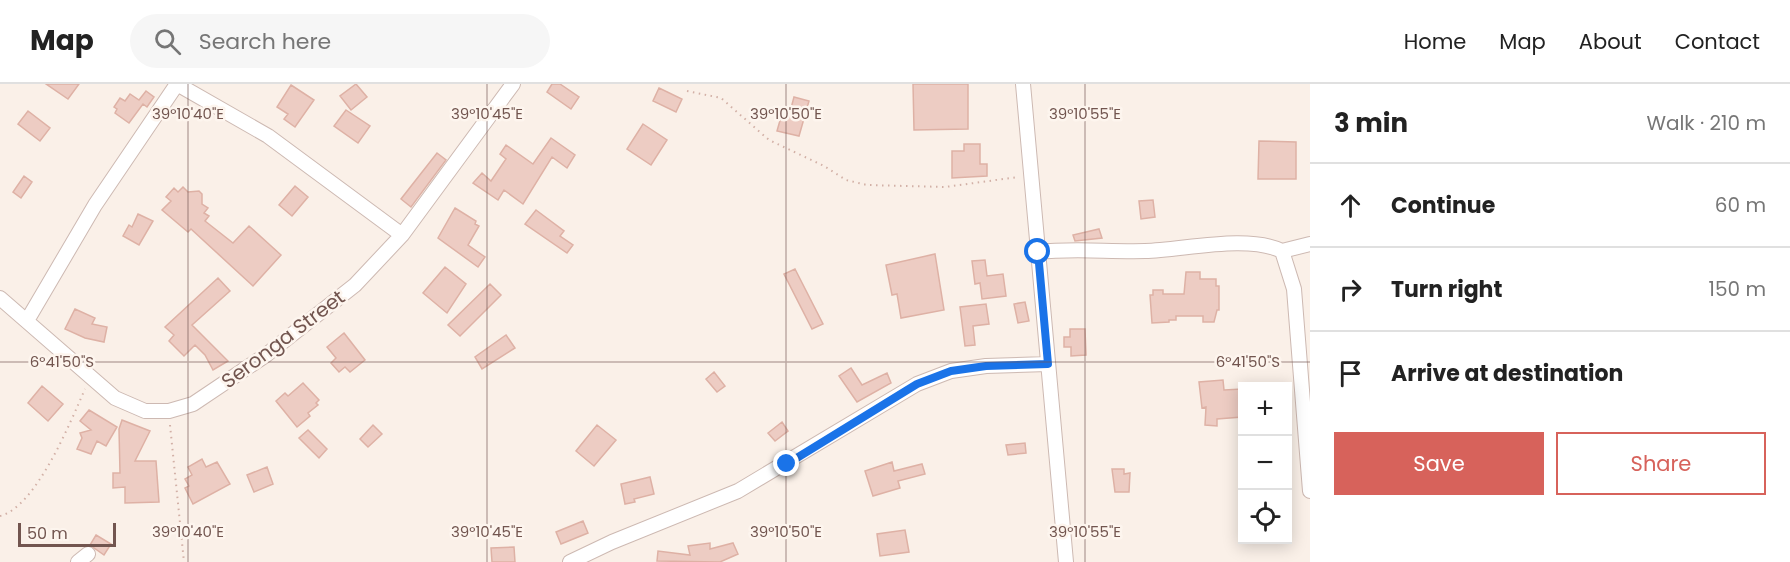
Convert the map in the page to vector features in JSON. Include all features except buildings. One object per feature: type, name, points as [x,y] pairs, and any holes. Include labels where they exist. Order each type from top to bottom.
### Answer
[{"type":"street","points":[[28,320],[95,205],[177,84],[268,136],[402,235]]},
{"type":"street","name":"Seronga Street","points":[[0,297],[116,398],[145,411],[169,411],[193,404],[266,355],[355,285],[402,235],[513,84]]},
{"type":"street","points":[[1023,84],[1029,175],[1066,562]]},
{"type":"street","points":[[1038,252],[1146,251],[1246,244],[1272,246],[1282,251],[1310,244]]},
{"type":"street","points":[[1282,251],[1294,289],[1310,490]]},
{"type":"street","points":[[570,562],[612,542],[738,491],[917,384],[951,371],[986,366],[1048,364]]},
{"type":"path","points":[[687,91],[721,98],[769,140],[824,166],[846,180],[867,185],[945,187],[1029,175]]},
{"type":"path","points":[[0,516],[12,513],[26,501],[61,446],[69,421],[91,375]]},
{"type":"path","points":[[169,411],[184,562]]},
{"type":"route","points":[[787,464],[917,384],[951,371],[986,366],[1048,364],[1038,252]]}]
